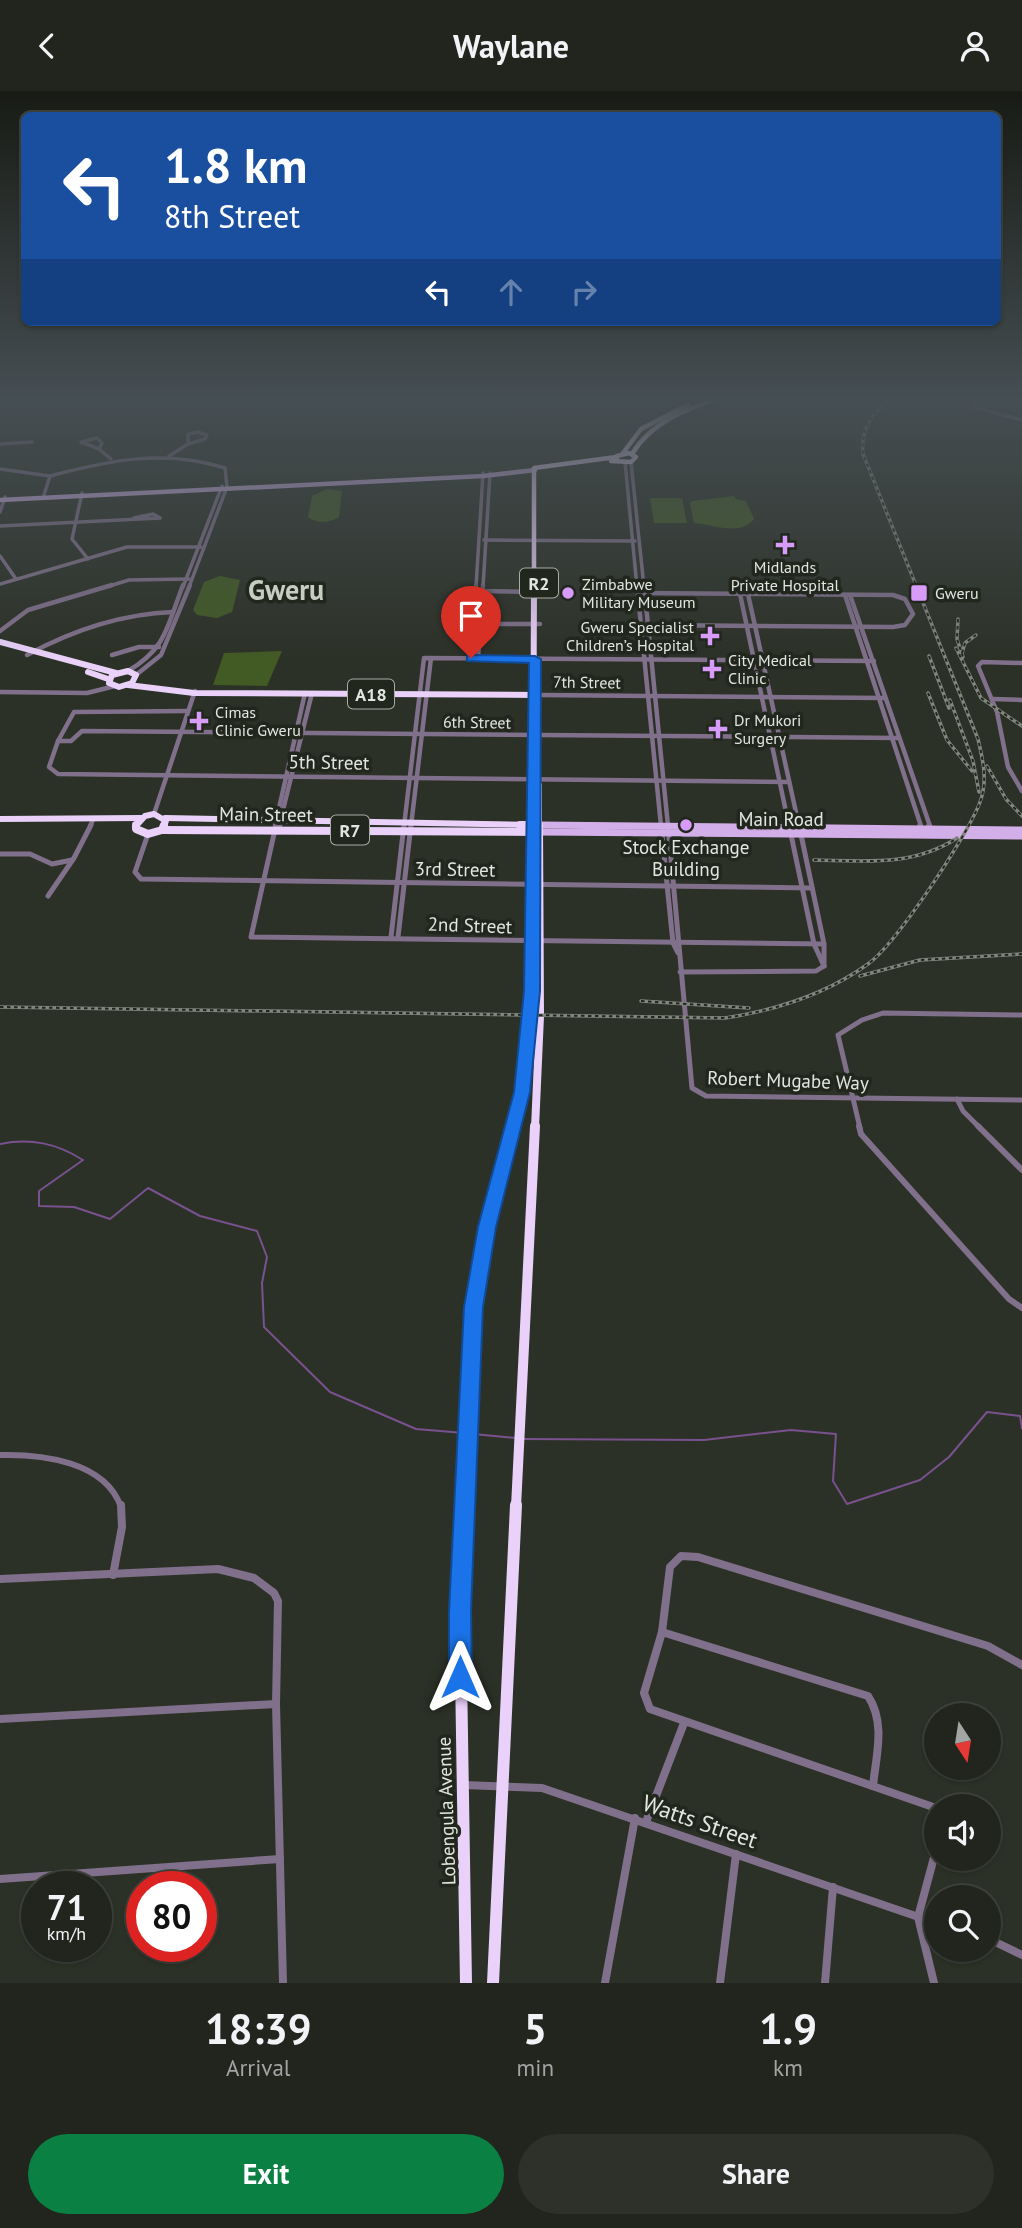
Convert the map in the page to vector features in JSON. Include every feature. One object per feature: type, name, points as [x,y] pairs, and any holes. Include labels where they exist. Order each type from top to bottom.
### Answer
[{"type":"highway","name":"Lobengula Avenue","points":[[493,1983],[540,1016],[535,885],[537,484]]},
{"type":"highway","name":"A18","points":[[0,641],[45,657],[116,673],[128,671],[136,677]]},
{"type":"highway","name":"A18","points":[[45,657],[111,683],[128,685]]},
{"type":"highway","name":"A18","points":[[111,683],[116,673]]},
{"type":"highway","points":[[128,685],[136,677]]},
{"type":"highway","name":"7th Street","points":[[136,677],[195,692]]},
{"type":"highway","name":"7th Street","points":[[128,685],[204,693],[537,695]]},
{"type":"highway","points":[[0,819],[120,820],[154,814]]},
{"type":"highway","name":"Main Street","points":[[154,814],[192,825]]},
{"type":"highway","points":[[135,826],[141,818]]},
{"type":"highway","points":[[162,830],[166,824],[165,818]]},
{"type":"highway","points":[[120,820],[135,826],[139,832],[148,834]]},
{"type":"highway","points":[[321,831],[323,822]]},
{"type":"highway","name":"Main Street","points":[[276,828],[323,822],[365,826],[536,829]]},
{"type":"highway","name":"Main Street","points":[[148,834],[192,825],[321,831],[365,826]]},
{"type":"highway","name":"Lobengula Avenue","points":[[466,1983],[460,1611],[468,1417],[479,1267],[527,1063],[536,941]]},
{"type":"main road","points":[[2,499],[283,484]]},
{"type":"main road","name":"Main Road","points":[[536,829],[1022,836]]},
{"type":"main road","name":"Main Road","points":[[927,833],[1022,830]]},
{"type":"street","points":[[44,496],[48,484]]},
{"type":"street","points":[[478,591],[483,563],[484,484]]},
{"type":"street","points":[[471,658],[476,624],[477,563],[487,484]]},
{"type":"street","name":"Robert Mugabe Way","points":[[629,484],[665,830],[680,943],[678,953],[689,1073],[695,1093],[706,1096],[1022,1100]]},
{"type":"street","points":[[201,547],[209,517],[224,487]]},
{"type":"street","points":[[136,677],[154,662],[166,647],[224,487]]},
{"type":"street","points":[[482,492],[488,492]]},
{"type":"street","points":[[81,494],[72,542],[88,559]]},
{"type":"street","points":[[0,512],[2,499]]},
{"type":"street","points":[[0,526],[129,519],[152,521],[160,517],[153,514],[129,519]]},
{"type":"street","points":[[209,517],[215,517]]},
{"type":"street","points":[[482,540],[635,540]]},
{"type":"street","points":[[0,584],[127,547],[201,547]]},
{"type":"street","points":[[0,556],[16,579]]},
{"type":"street","points":[[477,563],[483,563]]},
{"type":"street","points":[[128,671],[150,658],[159,647],[189,579]]},
{"type":"street","points":[[0,631],[28,610],[129,580],[189,579]]},
{"type":"street","points":[[478,591],[537,592]]},
{"type":"street","points":[[641,593],[893,595],[905,599],[913,614],[906,624],[898,626],[644,625]]},
{"type":"street","points":[[740,594],[814,944],[824,966]]},
{"type":"street","points":[[748,594],[824,944],[824,966]]},
{"type":"street","points":[[847,595],[865,661],[905,783],[927,833]]},
{"type":"street","points":[[847,595],[874,661],[914,783],[927,833]]},
{"type":"street","points":[[30,653],[68,635],[138,614],[179,612]]},
{"type":"street","points":[[476,624],[537,624]]},
{"type":"street","points":[[476,624],[478,658]]},
{"type":"street","points":[[45,657],[50,652],[46,646]]},
{"type":"street","points":[[112,655],[139,647],[166,647]]},
{"type":"street","points":[[394,937],[397,882],[417,778],[427,658],[874,661]]},
{"type":"street","points":[[1022,663],[978,664],[993,699],[1008,767],[1022,791]]},
{"type":"street","points":[[0,691],[100,690],[111,683]]},
{"type":"street","points":[[154,814],[195,692]]},
{"type":"street","points":[[263,880],[285,775],[309,693]]},
{"type":"street","points":[[276,828],[294,775],[309,693]]},
{"type":"street","points":[[394,937],[404,882],[414,733],[423,695]]},
{"type":"street","name":"7th Street","points":[[537,695],[885,698]]},
{"type":"street","points":[[993,699],[1022,700]]},
{"type":"street","name":"5th Street","points":[[188,711],[74,712],[49,762],[53,773],[789,782]]},
{"type":"street","points":[[58,741],[71,741],[80,731],[181,732]]},
{"type":"street","name":"6th Street","points":[[181,732],[898,738]]},
{"type":"street","points":[[905,783],[914,783]]},
{"type":"street","points":[[48,896],[68,869],[93,820]]},
{"type":"street","name":"Robert Mugabe Way","points":[[665,830],[673,943],[678,953]]},
{"type":"street","name":"3rd Street","points":[[148,834],[135,872],[141,879],[811,888]]},
{"type":"street","points":[[0,854],[30,854],[59,869],[68,869]]},
{"type":"street","points":[[52,864],[66,863],[74,858]]},
{"type":"street","name":"2nd Street","points":[[263,880],[251,937],[824,944]]},
{"type":"street","points":[[680,972],[816,971],[824,966]]},
{"type":"street","points":[[1022,1015],[883,1013],[862,1020],[838,1035],[861,1134],[1009,1299],[1022,1308]]},
{"type":"street","points":[[957,1099],[963,1111],[1022,1170]]},
{"type":"street","points":[[0,1455],[62,1458],[77,1465],[116,1494],[122,1518],[113,1575]]},
{"type":"street","points":[[924,1804],[654,1712],[645,1698],[662,1632],[670,1567],[681,1556],[688,1555],[988,1646],[1022,1665]]},
{"type":"street","points":[[0,1579],[218,1569],[244,1574],[266,1586],[278,1601],[280,1613],[276,1704],[284,1983]]},
{"type":"street","points":[[662,1632],[869,1696],[879,1719],[873,1786]]},
{"type":"street","points":[[0,1719],[276,1704]]},
{"type":"street","points":[[646,1822],[684,1723]]},
{"type":"street","name":"Watts Street","points":[[463,1785],[542,1788],[918,1917]]},
{"type":"street","points":[[605,1983],[635,1818]]},
{"type":"street","points":[[720,1983],[736,1854]]},
{"type":"street","points":[[0,1879],[280,1859]]},
{"type":"street","points":[[930,1871],[918,1917],[934,1983]]},
{"type":"street","points":[[825,1983],[832,1887]]},
{"type":"street","points":[[918,1917],[924,1919]]},
{"type":"street","points":[[1001,1945],[1022,1955]]},
{"type":"green space","points":[[327,489],[342,491],[339,517],[332,521],[315,521],[308,517],[312,496]]},
{"type":"green space","points":[[734,496],[746,501],[754,519],[748,524],[726,528],[694,523],[690,504],[692,501]]},
{"type":"green space","points":[[650,498],[682,498],[687,523],[654,523]]},
{"type":"green space","points":[[220,576],[240,580],[232,612],[217,618],[197,615],[193,610],[204,582]]},
{"type":"green space","points":[[282,651],[267,686],[213,685],[224,653]]},
{"type":"waterway","points":[[0,1144],[43,1143],[63,1149],[83,1160],[39,1191],[39,1206],[74,1207],[110,1219],[148,1188],[200,1216],[257,1231],[267,1257],[262,1283],[264,1327],[330,1392],[416,1429],[464,1433]]},
{"type":"waterway","points":[[522,1439],[704,1440],[791,1430],[836,1434],[833,1481],[847,1504],[920,1480],[949,1457],[987,1412],[1020,1416],[1022,1428]]},
{"type":"waterway","points":[[473,1434],[516,1438]]},
{"type":"railway","points":[[0,1007],[725,1018],[800,1000],[852,975],[880,953],[913,913],[973,818],[980,802],[984,778],[978,739],[875,484]]},
{"type":"railway","points":[[958,619],[957,639],[963,657]]},
{"type":"railway","points":[[962,653],[965,643],[976,635]]},
{"type":"railway","points":[[956,648],[981,698],[1022,726]]},
{"type":"railway","points":[[929,656],[949,708]]},
{"type":"railway","points":[[928,693],[947,740],[972,771]]},
{"type":"railway","points":[[950,700],[973,761],[979,792]]},
{"type":"railway","points":[[987,766],[1006,799],[1022,816]]},
{"type":"railway","points":[[814,860],[870,861],[906,858],[923,854],[957,838]]},
{"type":"railway","points":[[860,976],[920,960],[1022,954]]},
{"type":"railway","points":[[641,1001],[749,1008]]},
{"type":"place","name":"Midlands Private Hospital","points":[[785,545]]},
{"type":"place","name":"Zimbabwe Military Museum","points":[[568,593]]},
{"type":"place","name":"Gweru","points":[[919,593]]},
{"type":"place","name":"Gweru Specialist Children’s Hospital","points":[[710,636]]},
{"type":"place","name":"City Medical Clinic","points":[[712,669]]},
{"type":"place","name":"Cimas Clinic Gweru","points":[[199,721]]},
{"type":"place","name":"Dr Mukori Surgery","points":[[718,729]]},
{"type":"place","name":"Stock Exchange Building","points":[[686,825]]},
{"type":"district","name":"Gweru","points":[[286,589]]},
{"type":"route","points":[[460,1677],[460,1611],[474,1307],[487,1227],[522,1092],[532,1016],[535,659],[471,658]]}]
